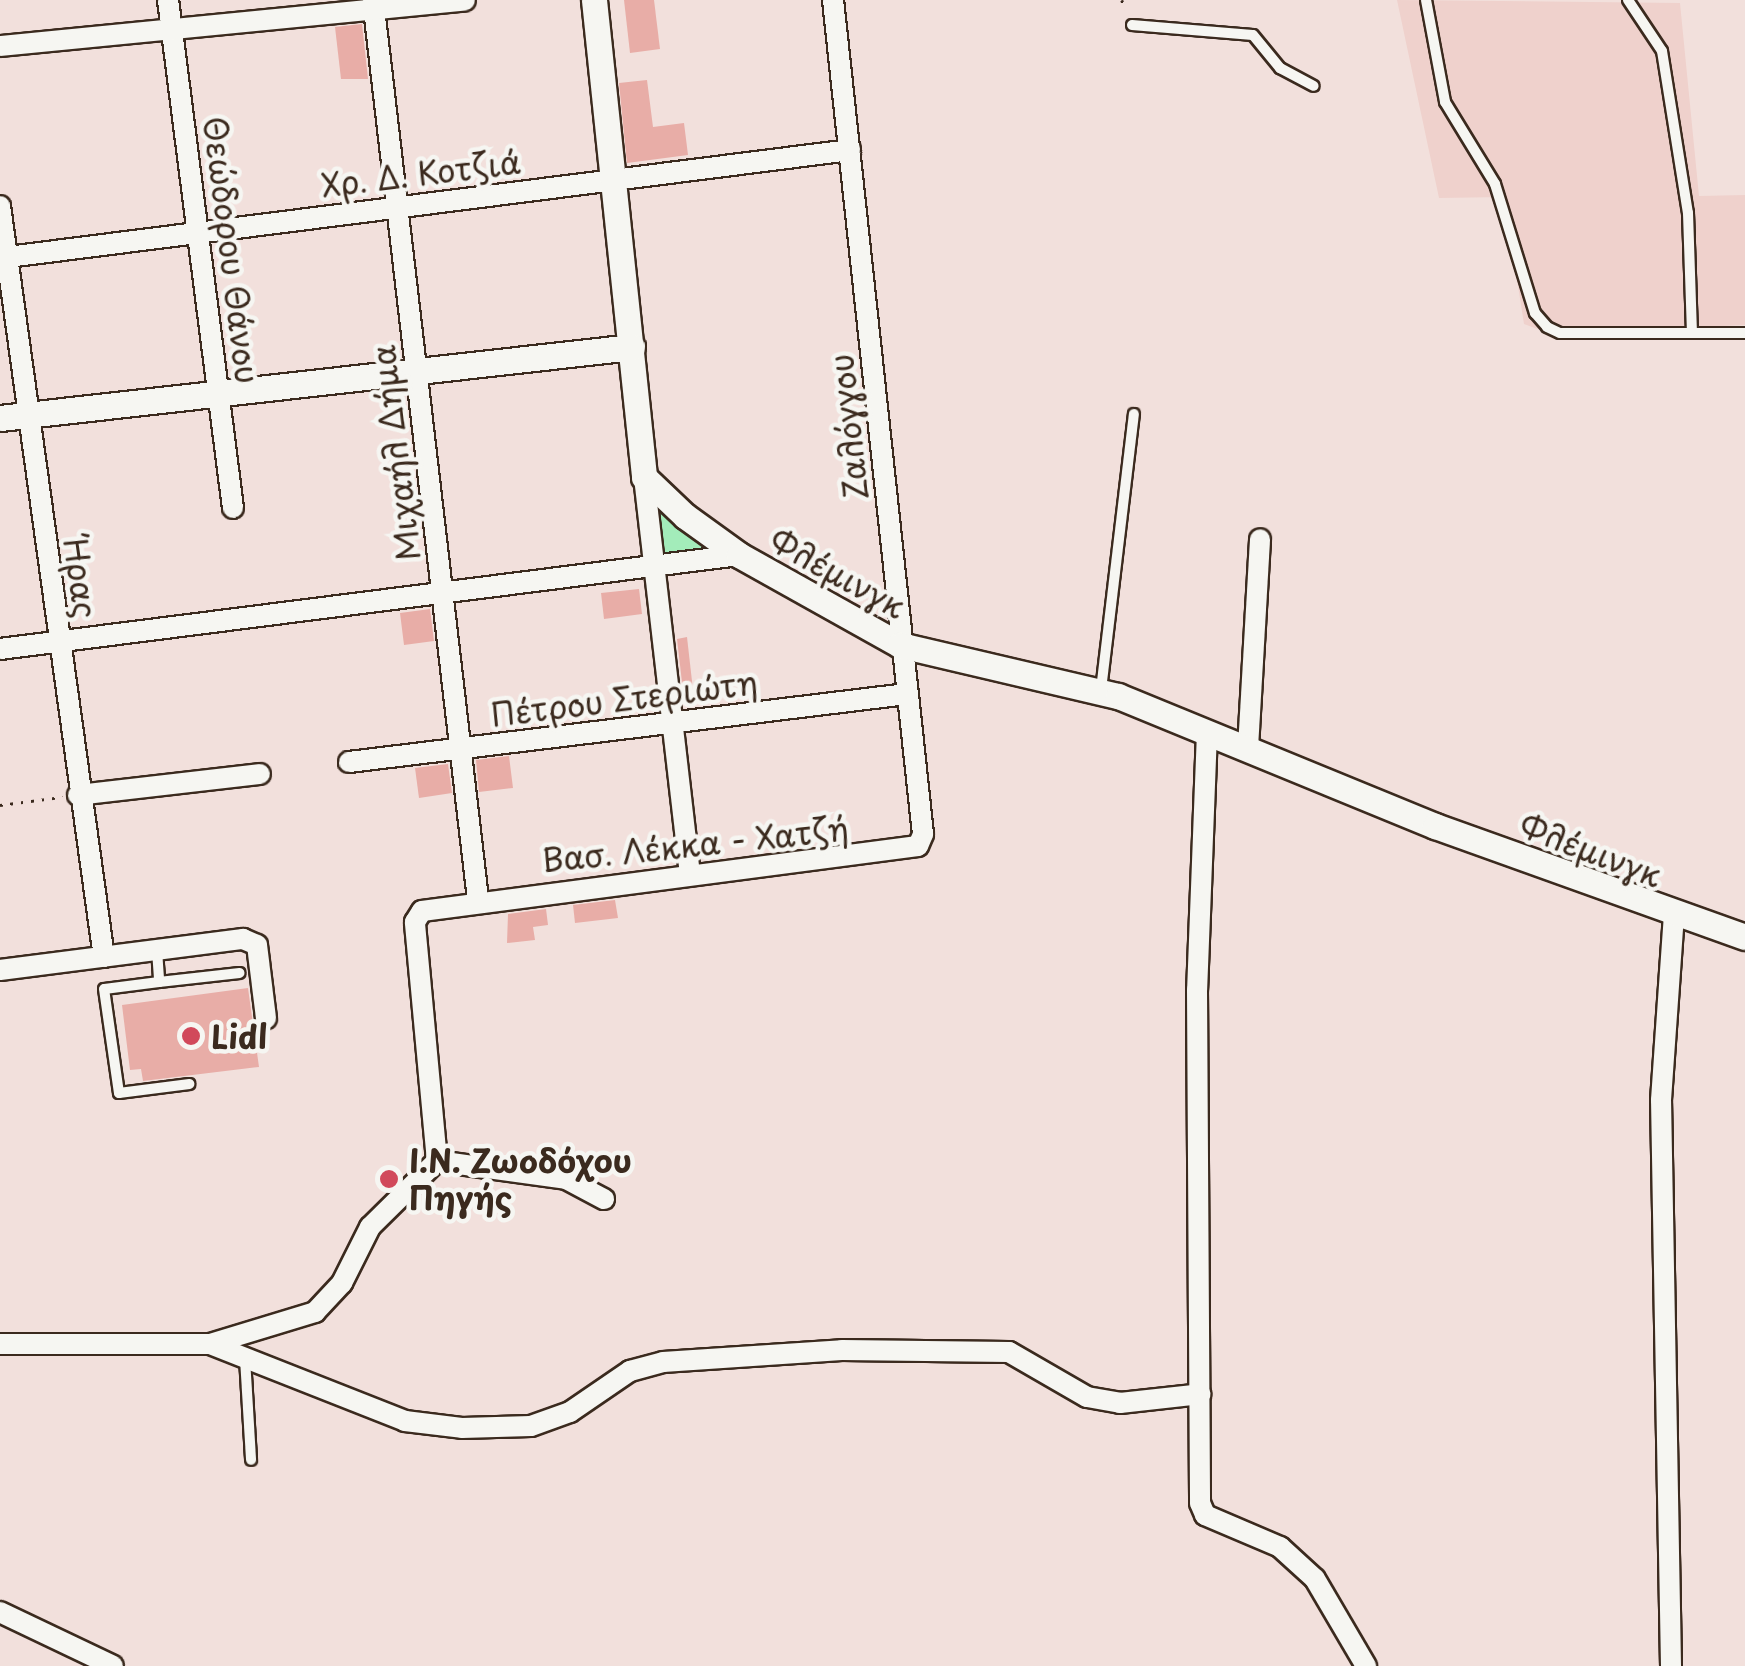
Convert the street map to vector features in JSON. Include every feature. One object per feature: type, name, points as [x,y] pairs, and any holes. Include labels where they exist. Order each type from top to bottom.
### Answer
[{"type":"street","name":"Θεώδορου Θάνου","points":[[168,0],[233,508]]},
{"type":"street","points":[[0,46],[373,4],[465,0]]},
{"type":"street","points":[[594,0],[690,872]]},
{"type":"street","name":"Ζαλόγγου","points":[[834,0],[923,834],[918,846]]},
{"type":"street","name":"Μιχαήλ Δήμα","points":[[373,4],[478,899]]},
{"type":"street","name":"Χρ. Δ. Κοτζιά","points":[[3,258],[850,150]]},
{"type":"street","name":"Ήρας","points":[[0,206],[3,258],[104,958]]},
{"type":"street","points":[[0,418],[632,347]]},
{"type":"street","name":"Φλέμινγκ","points":[[644,477],[739,556],[900,646],[1101,691],[1674,916],[1745,937]]},
{"type":"street","points":[[1248,748],[1260,539]]},
{"type":"street","points":[[0,650],[739,556]]},
{"type":"street","name":"Πέτρου Στεριώτη","points":[[349,762],[907,694]]},
{"type":"street","points":[[1207,732],[1197,990],[1201,1394],[1198,1483],[1205,1515],[1257,1533],[1297,1561],[1326,1592],[1366,1666]]},
{"type":"street","points":[[78,795],[260,774]]},
{"type":"street","name":"Βασ. Λέκκα - Χατζή","points":[[437,1161],[415,922],[422,911],[478,899],[918,846]]},
{"type":"street","points":[[1671,1666],[1662,1100],[1674,916]]},
{"type":"street","points":[[0,970],[252,940],[266,1018]]},
{"type":"street","points":[[0,1344],[210,1344],[315,1312],[342,1284],[370,1226],[437,1161],[566,1179],[604,1199]]},
{"type":"street","points":[[210,1344],[405,1421],[462,1428],[544,1421],[570,1412],[630,1371],[663,1362],[842,1350],[1008,1352],[1087,1397],[1120,1403],[1201,1394]]},
{"type":"street","points":[[0,1612],[113,1666]]},
{"type":"lane","points":[[1426,0],[1445,102],[1495,184],[1535,313],[1560,333],[1745,333]]},
{"type":"lane","points":[[1628,0],[1662,52],[1688,213],[1692,331]]},
{"type":"lane","points":[[1132,25],[1253,35],[1280,68],[1314,86]]},
{"type":"lane","points":[[1101,691],[1134,414]]},
{"type":"lane","points":[[156,950],[159,982]]},
{"type":"lane","points":[[190,1084],[118,1093],[104,989],[239,973]]},
{"type":"lane","points":[[245,1356],[252,1460]]},
{"type":"path","points":[[0,805],[78,795]]},
{"type":"shaded area","points":[[1397,0],[1680,3],[1699,196],[1745,195],[1745,325],[1551,334],[1524,324],[1504,197],[1439,198]]},
{"type":"green space","points":[[656,501],[713,547],[663,554]]},
{"type":"building","points":[[624,0],[654,0],[660,49],[630,53]]},
{"type":"building","points":[[362,24],[368,79],[341,79],[335,27]]},
{"type":"building","points":[[647,80],[653,127],[684,123],[688,155],[627,163],[619,83]]},
{"type":"building","points":[[639,589],[642,614],[604,619],[601,593]]},
{"type":"building","points":[[430,609],[434,641],[404,645],[400,613]]},
{"type":"building","points":[[687,637],[693,690],[683,691],[677,639]]},
{"type":"building","points":[[509,756],[513,788],[479,792],[476,760]]},
{"type":"building","points":[[448,764],[452,793],[419,798],[415,768]]},
{"type":"building","points":[[615,900],[618,918],[575,923],[573,905]]},
{"type":"building","points":[[546,909],[548,925],[533,927],[535,940],[507,943],[508,914]]},
{"type":"building","name":"Lidl","points":[[248,988],[259,1067],[143,1081],[141,1069],[130,1070],[122,1005]]},
{"type":"place","name":"Lidl","points":[[191,1036]]},
{"type":"place","name":"Ι.Ν. Ζωοδόχου Πηγής","points":[[389,1179]]}]
